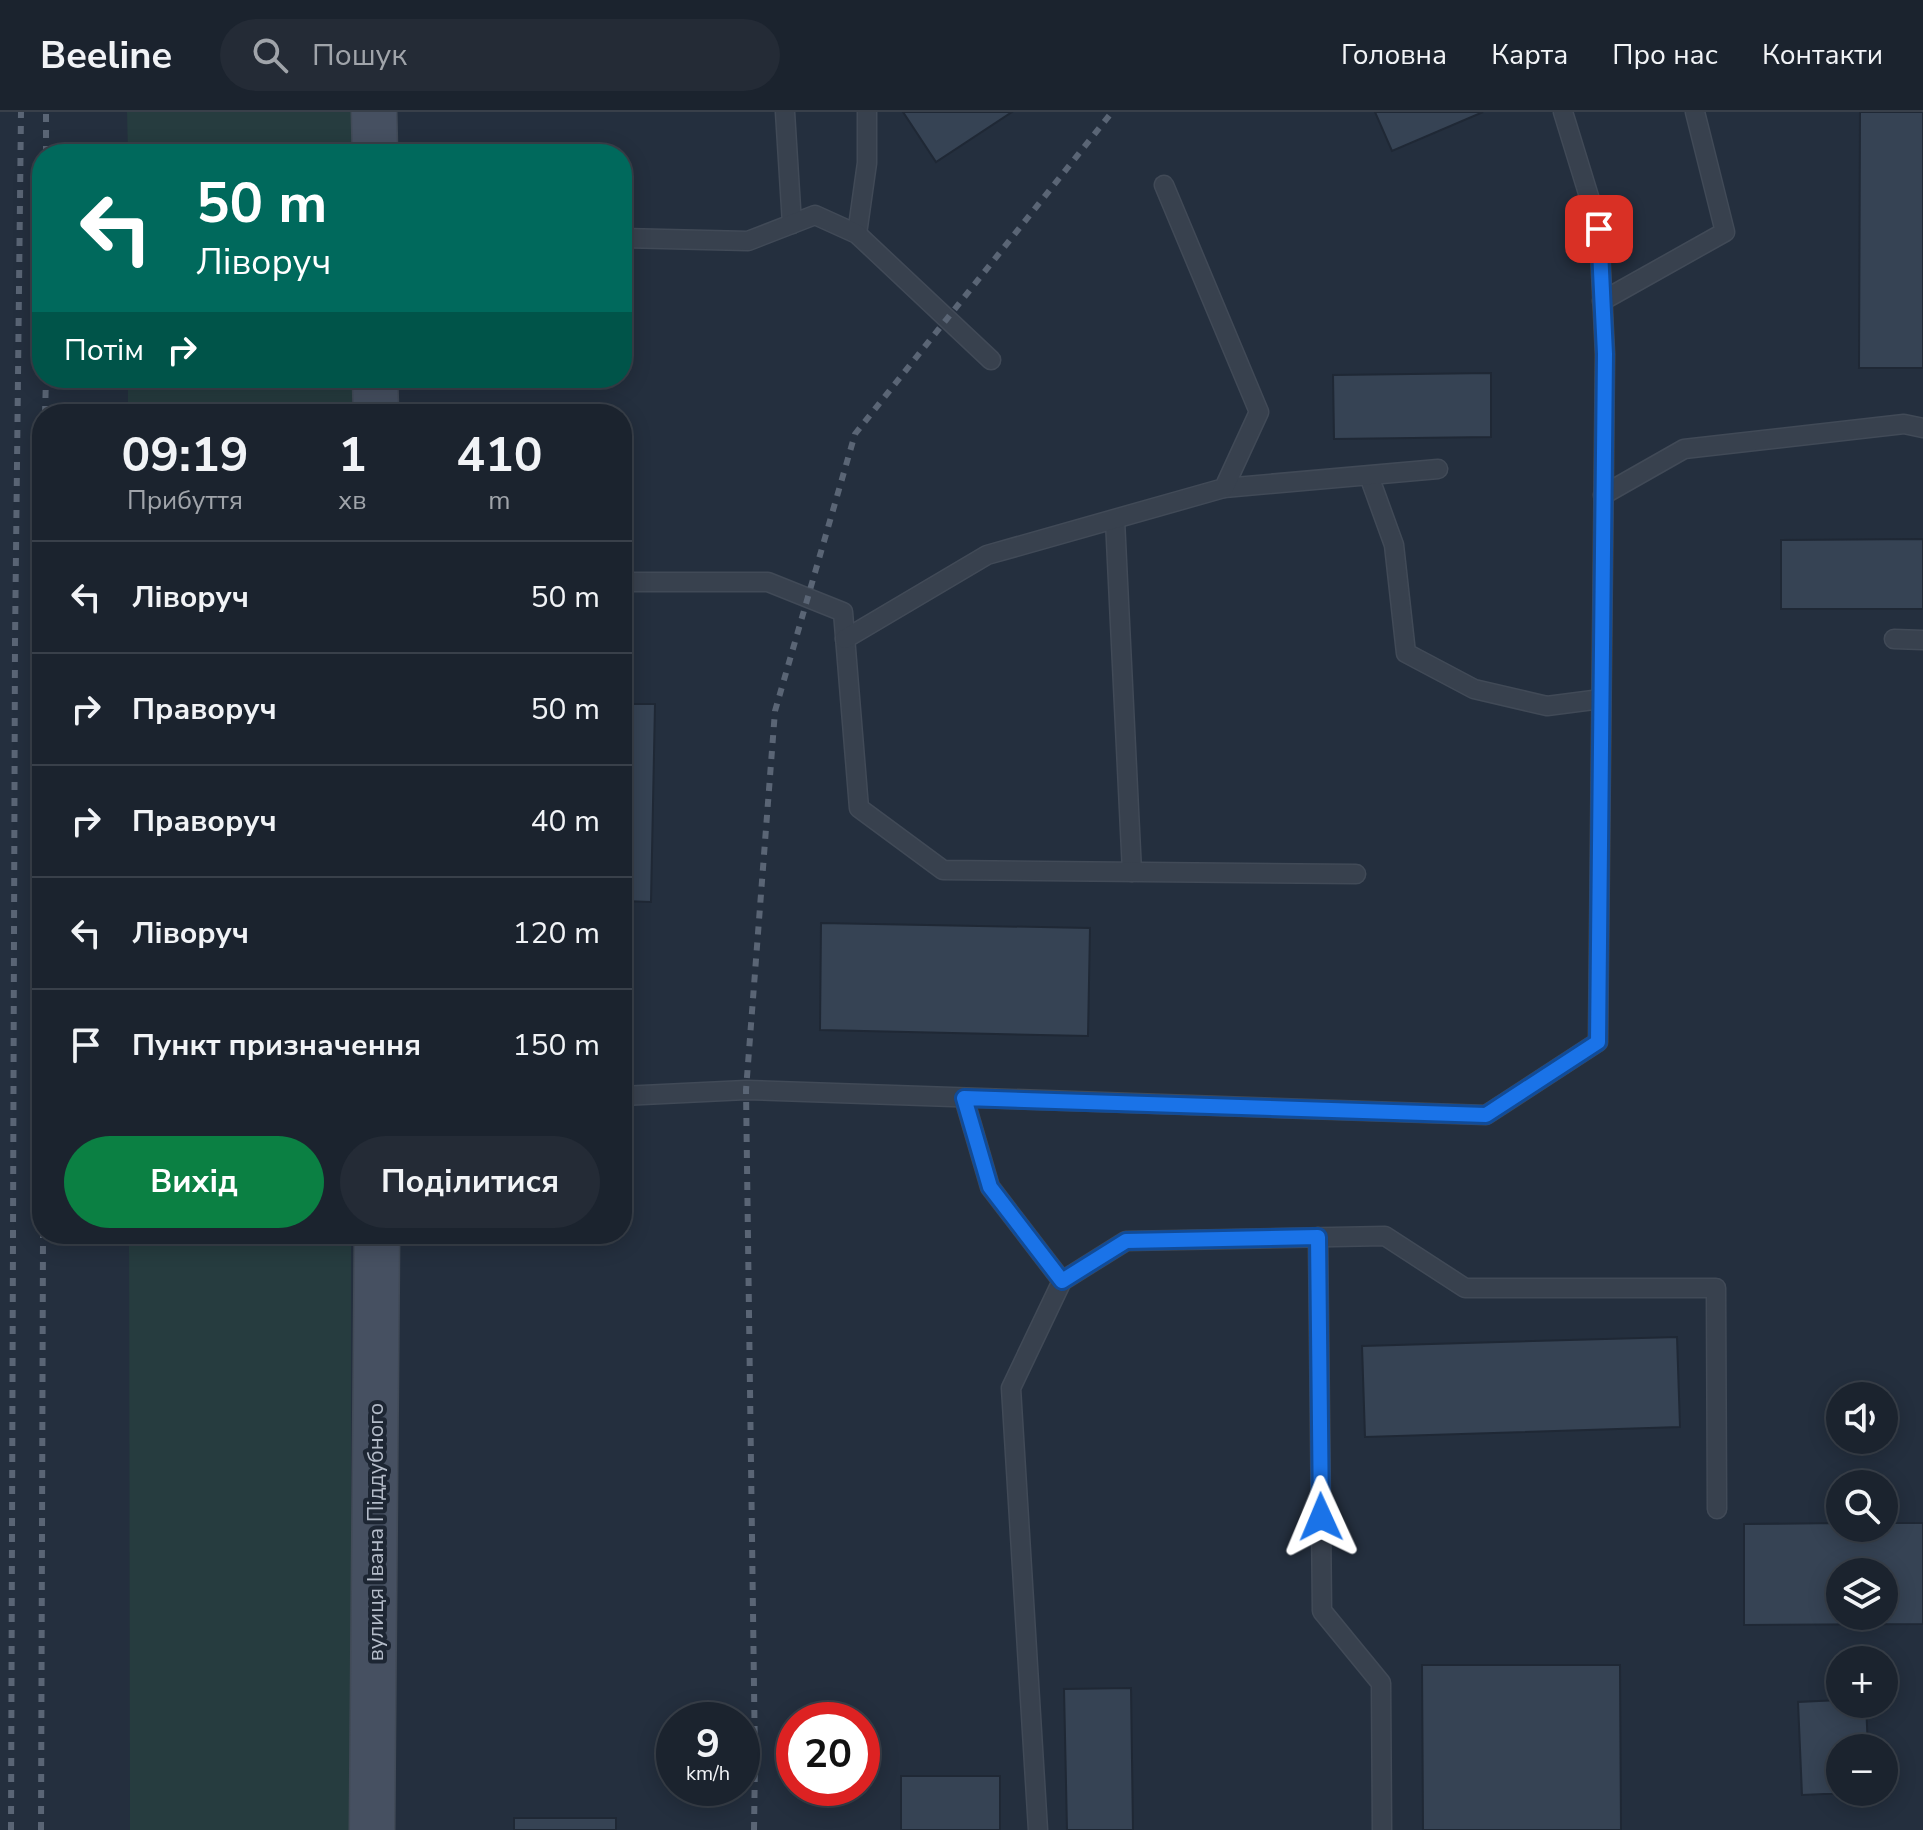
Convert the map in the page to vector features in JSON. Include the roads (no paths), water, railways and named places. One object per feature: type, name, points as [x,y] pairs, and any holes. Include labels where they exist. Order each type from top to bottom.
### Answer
[{"type":"street","points":[[374,112],[375,144]]},
{"type":"street","name":"вулиця Івана Піддубного","points":[[372,1830],[377,1244]]},
{"type":"lane","points":[[785,112],[792,224]]},
{"type":"lane","points":[[857,234],[867,163],[867,112]]},
{"type":"lane","points":[[632,1096],[746,1090],[1486,1115],[1598,1042],[1605,354],[1599,229],[1563,112]]},
{"type":"lane","points":[[1602,301],[1725,232],[1695,112]]},
{"type":"lane","points":[[1164,185],[1259,412],[1224,488]]},
{"type":"lane","points":[[632,238],[748,241],[815,215],[857,234],[991,360]]},
{"type":"lane","points":[[1603,495],[1684,449],[1904,424],[1923,428]]},
{"type":"lane","points":[[845,639],[987,555],[1224,488],[1438,469]]},
{"type":"lane","points":[[1369,476],[1394,545],[1406,653],[1474,689],[1547,706],[1601,699]]},
{"type":"lane","points":[[1115,520],[1132,872]]},
{"type":"lane","points":[[632,582],[768,582],[843,612],[859,808],[943,870],[1356,874]]},
{"type":"lane","points":[[1894,639],[1923,640]]},
{"type":"lane","points":[[964,1098],[990,1187],[1062,1281]]},
{"type":"lane","points":[[1038,1830],[1011,1388],[1062,1281],[1126,1241],[1385,1236],[1465,1288],[1716,1288],[1717,1509]]},
{"type":"lane","points":[[1318,1237],[1322,1611],[1381,1683],[1382,1830]]},
{"type":"railway","points":[[11,1830],[15,641],[21,112]]},
{"type":"railway","points":[[46,112],[46,144]]},
{"type":"railway","points":[[754,1830],[746,1090],[775,711],[855,434],[1112,112]]},
{"type":"railway","points":[[45,404],[46,388]]},
{"type":"railway","points":[[41,1830],[43,1244]]}]
